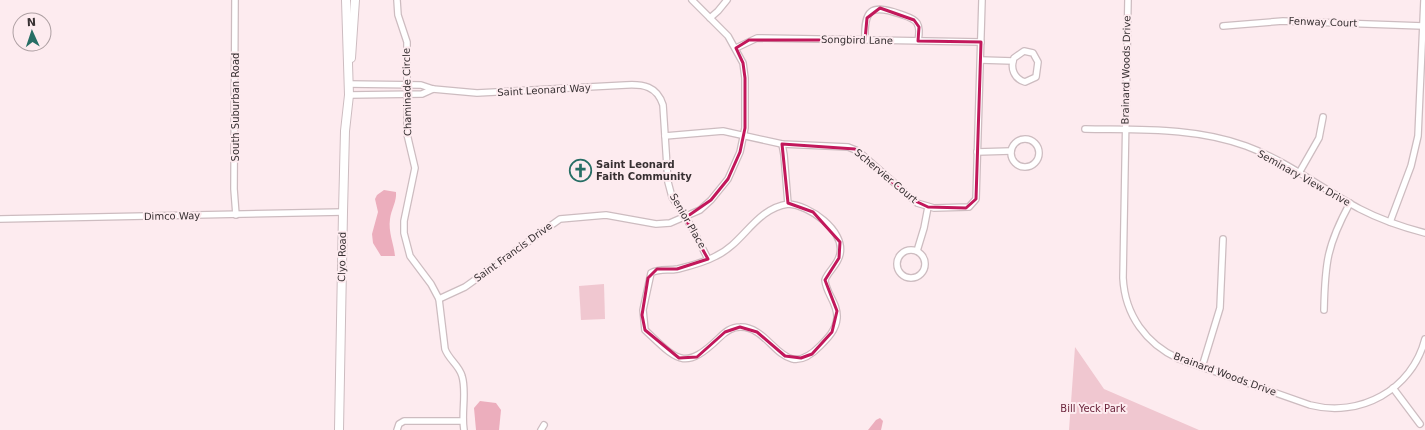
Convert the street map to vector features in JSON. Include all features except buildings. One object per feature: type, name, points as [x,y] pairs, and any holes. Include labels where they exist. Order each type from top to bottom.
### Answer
[{"type":"street","name":"South Suburban Road","points":[[235,0],[234,189],[236,215]]},
{"type":"street","name":"Clyo Road","points":[[339,430],[345,132],[349,95],[346,0]]},
{"type":"street","name":"Clyo Road","points":[[349,84],[355,28],[355,0]]},
{"type":"street","name":"Chaminade Circle","points":[[397,0],[398,15],[407,42],[407,134],[415,168],[404,221],[404,233],[410,256],[431,284],[440,300],[445,349],[447,355],[459,370],[463,378],[464,430]]},
{"type":"street","name":"Saint Francis Drive","points":[[440,300],[465,287],[560,219],[606,215],[656,224],[670,223],[700,210],[711,200],[728,179],[740,152],[746,111],[745,78],[743,63],[728,36],[692,0]]},
{"type":"street","points":[[710,18],[718,11],[726,0]]},
{"type":"street","name":"Schervier Court","points":[[665,136],[723,132],[782,144],[842,146],[855,149],[912,199],[928,207],[966,208],[975,201],[982,0]]},
{"type":"street","name":"Brainard Woods Drive","points":[[1128,0],[1123,278],[1127,302],[1139,326],[1154,344],[1171,355],[1202,367],[1310,405],[1331,409],[1360,405],[1372,401],[1393,388],[1410,372],[1420,353],[1425,339]]},
{"type":"street","points":[[1390,222],[1411,166],[1418,136],[1424,0]]},
{"type":"street","points":[[865,40],[867,18],[874,10],[880,8],[914,20],[919,27],[918,41]]},
{"type":"street","name":"Fenway Court","points":[[1223,26],[1283,21],[1423,26]]},
{"type":"street","name":"Songbird Lane","points":[[736,48],[757,38],[981,42]]},
{"type":"street","points":[[1021,52],[1032,53],[1038,62],[1036,77],[1025,82],[1018,79],[1014,73],[1013,61],[1021,52]]},
{"type":"street","points":[[981,60],[1013,61]]},
{"type":"street","name":"Saint Leonard Way","points":[[349,84],[421,85],[433,89],[484,93],[639,84],[654,89]]},
{"type":"street","name":"Saint Leonard Way","points":[[349,95],[422,94],[433,89]]},
{"type":"street","name":"Senior Place","points":[[654,89],[661,98],[663,105],[668,182],[672,197],[684,218],[691,226],[708,259]]},
{"type":"street","points":[[1299,173],[1319,138],[1323,117]]},
{"type":"street","name":"Seminary View Drive","points":[[1085,129],[1182,132],[1221,139],[1258,151],[1350,203],[1390,222],[1425,233]]},
{"type":"street","points":[[1029,139],[1038,146],[1038,160],[1032,166],[1021,166],[1015,162],[1011,152],[1017,141],[1029,139]]},
{"type":"street","points":[[782,144],[788,204]]},
{"type":"street","points":[[977,152],[1011,152]]},
{"type":"street","points":[[1324,310],[1328,253],[1336,228],[1350,203]]},
{"type":"street","points":[[788,204],[808,209],[821,218],[838,237],[841,247],[839,258],[825,280],[835,306],[835,325],[829,337],[812,354],[801,358],[785,356],[757,332],[740,327],[724,332],[701,355],[692,358],[674,356],[645,330],[643,323],[643,310],[650,273],[658,269],[677,269],[708,259],[723,252],[768,210],[788,204]]},
{"type":"street","points":[[917,251],[924,228],[928,207]]},
{"type":"street","name":"Dimco Way","points":[[0,219],[343,212]]},
{"type":"street","points":[[1202,367],[1220,308],[1223,239]]},
{"type":"street","points":[[909,250],[917,251],[923,256],[925,264],[923,272],[913,278],[899,272],[897,265],[902,254],[909,250]]},
{"type":"street","points":[[1393,388],[1420,424]]},
{"type":"street","points":[[398,430],[399,424],[404,420],[463,422]]},
{"type":"highlighted area","points":[[880,8],[914,20],[919,27],[918,41],[981,42],[976,199],[966,208],[928,207],[911,199],[855,149],[782,144],[788,203],[813,212],[840,242],[839,258],[825,280],[837,311],[832,332],[812,354],[801,358],[785,356],[757,332],[740,327],[725,332],[697,357],[679,358],[645,330],[642,315],[648,278],[657,269],[677,269],[708,259],[685,218],[711,200],[728,179],[740,152],[745,128],[745,78],[743,63],[736,48],[749,40],[865,40],[867,18]]},
{"type":"green space","points":[[604,284],[605,319],[581,320],[579,286]]},
{"type":"green space","name":"Bill Yeck Park","points":[[1075,347],[1104,389],[1199,430],[1069,430]]},
{"type":"shaded area","points":[[384,190],[396,192],[396,199],[390,224],[390,233],[395,256],[381,256],[373,243],[372,234],[378,212],[375,199],[377,195]]},
{"type":"shaded area","points":[[480,401],[496,403],[501,410],[499,430],[476,430],[474,408]]},
{"type":"shaded area","points":[[880,418],[883,421],[881,430],[868,430],[876,420]]},
{"type":"place","name":"Saint Leonard Faith Community","points":[[581,170]]}]
